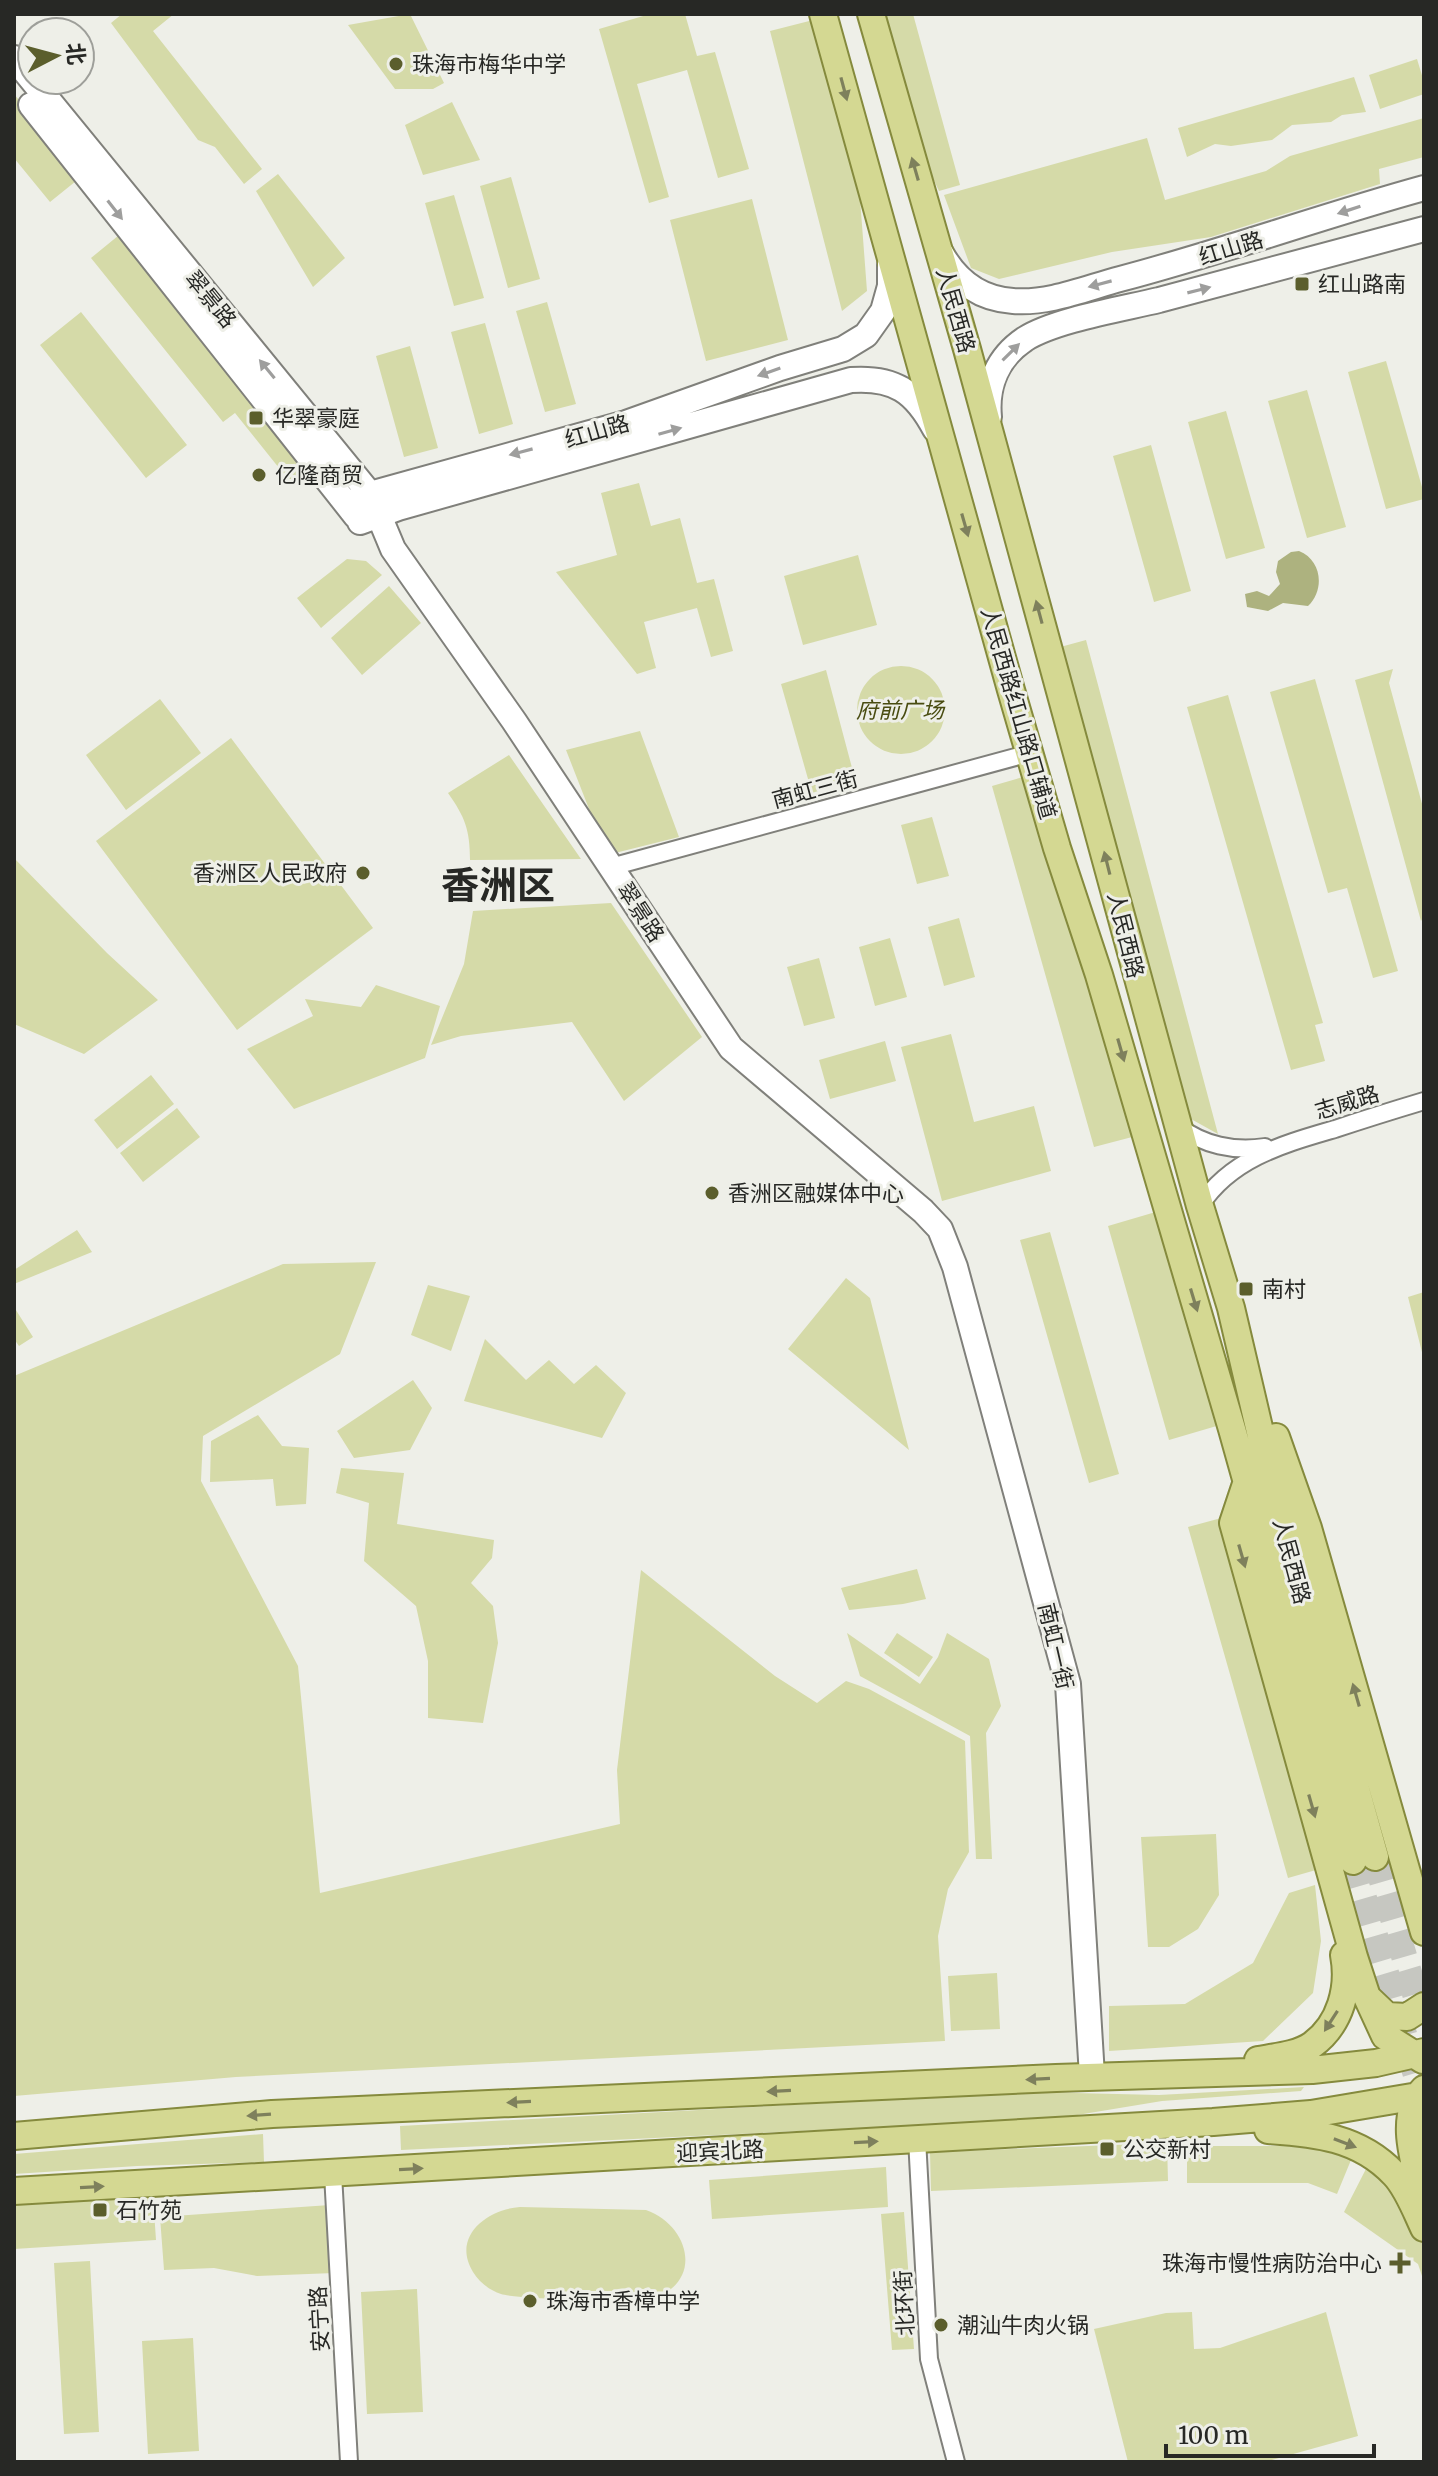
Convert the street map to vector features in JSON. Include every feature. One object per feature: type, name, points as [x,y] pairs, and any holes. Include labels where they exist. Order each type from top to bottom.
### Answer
[{"type":"main road","points":[[823,14],[943,450]]},
{"type":"main road","name":"人民西路","points":[[871,14],[992,439],[1200,1206],[1231,1308],[1283,1530],[1352,1861]]},
{"type":"main road","name":"翠景路","points":[[14,58],[364,508],[514,721],[731,1048],[923,1211],[940,1229]]},
{"type":"main road","name":"翠景路","points":[[14,83],[364,508]]},
{"type":"main road","name":"红山路","points":[[936,244],[954,273],[975,290],[1002,300],[1035,302],[1197,259],[1424,188]]},
{"type":"main road","name":"红山路","points":[[992,439],[988,401],[995,373],[1011,350],[1042,329],[1255,276],[1424,229]]},
{"type":"main road","name":"红山路","points":[[364,508],[843,349],[866,335],[883,311],[890,286],[890,258]]},
{"type":"main road","name":"红山路","points":[[364,508],[851,380],[875,380],[901,388],[924,410],[943,450]]},
{"type":"main road","name":"人民西路红山路口辅道","points":[[943,450],[1057,848],[1099,975]]},
{"type":"main road","name":"人民西路","points":[[1099,975],[1247,1481],[1233,1523],[1352,1861]]},
{"type":"main road","name":"南虹一街","points":[[940,1229],[952,1258],[1068,1684],[1092,2076]]},
{"type":"main road","points":[[1231,1308],[1308,1528],[1424,1932]]},
{"type":"main road","points":[[1372,1749],[1409,1842],[1424,1891]]},
{"type":"main road","points":[[1172,2074],[1284,2055],[1312,2045],[1332,2023],[1344,1998],[1352,1861]]},
{"type":"main road","points":[[1352,1861],[1367,1997],[1385,2036],[1421,2074]]},
{"type":"main road","points":[[1367,1997],[1387,2016],[1407,2017],[1424,2006]]},
{"type":"main road","points":[[14,2136],[272,2114],[1092,2076],[1312,2070],[1376,2063],[1421,2074]]},
{"type":"main road","points":[[1090,2129],[1148,2109],[1360,2094],[1421,2074]]},
{"type":"main road","points":[[1421,2074],[1408,2121],[1421,2163],[1424,2203]]},
{"type":"main road","name":"迎宾北路","points":[[14,2191],[1311,2114],[1421,2074]]},
{"type":"main road","points":[[1213,2122],[1253,2129],[1322,2134],[1364,2150],[1395,2175],[1424,2228]]},
{"type":"street","name":"南虹三街","points":[[611,867],[1030,753]]},
{"type":"street","name":"志威路","points":[[1200,1206],[1216,1184],[1236,1168],[1282,1145],[1424,1101]]},
{"type":"street","name":"志威路","points":[[1178,1126],[1211,1144],[1241,1150],[1282,1145]]},
{"type":"street","name":"北环街","points":[[917,2139],[929,2359],[956,2462]]},
{"type":"street","name":"安宁路","points":[[333,2174],[349,2462]]},
{"type":"green space","points":[[122,14],[174,14],[153,31],[262,169],[244,184],[215,147],[198,140],[111,23]]},
{"type":"green space","points":[[410,14],[444,83],[433,89],[395,89],[348,25]]},
{"type":"green space","points":[[650,14],[685,14],[697,56],[715,52],[749,169],[718,178],[687,70],[637,84],[669,197],[649,203],[599,29]]},
{"type":"green space","points":[[875,14],[913,14],[960,185],[939,191],[900,109]]},
{"type":"green space","points":[[825,17],[857,159],[867,291],[842,311],[770,31]]},
{"type":"green space","points":[[1417,59],[1424,94],[1380,109],[1369,75]]},
{"type":"green space","points":[[1354,77],[1366,112],[1342,115],[1331,122],[1292,125],[1272,140],[1231,146],[1215,144],[1187,157],[1178,128]]},
{"type":"green space","points":[[14,94],[81,177],[50,202],[14,158]]},
{"type":"green space","points":[[452,102],[480,160],[423,175],[405,125]]},
{"type":"green space","points":[[1424,118],[1424,157],[1379,169],[1380,184],[1211,237],[1112,252],[999,279],[971,268],[944,195],[1147,138],[1165,200],[1266,171],[1290,156]]},
{"type":"green space","points":[[278,174],[345,258],[313,287],[256,191]]},
{"type":"green space","points":[[511,177],[540,279],[508,288],[480,186]]},
{"type":"green space","points":[[454,195],[484,298],[454,306],[425,203]]},
{"type":"green space","points":[[752,199],[788,340],[706,361],[670,220]]},
{"type":"green space","points":[[124,231],[311,467],[291,483],[235,413],[223,422],[91,258]]},
{"type":"green space","points":[[547,302],[576,404],[545,412],[516,311]]},
{"type":"green space","points":[[81,312],[187,445],[146,478],[40,345]]},
{"type":"green space","points":[[485,323],[513,424],[479,434],[451,332]]},
{"type":"green space","points":[[410,346],[438,448],[404,457],[376,356]]},
{"type":"green space","points":[[1386,361],[1424,499],[1386,509],[1348,372]]},
{"type":"green space","points":[[1307,390],[1346,527],[1307,538],[1268,401]]},
{"type":"green space","points":[[1226,411],[1265,548],[1226,559],[1188,422]]},
{"type":"green space","points":[[1151,445],[1191,591],[1154,602],[1113,456]]},
{"type":"green space","points":[[639,483],[651,526],[680,518],[697,583],[714,579],[733,651],[711,657],[697,608],[644,622],[656,668],[637,674],[556,572],[617,555],[601,493]]},
{"type":"green space","points":[[858,555],[877,625],[803,645],[784,576]]},
{"type":"green space","points":[[347,559],[366,561],[382,575],[321,628],[297,598]]},
{"type":"green space","points":[[389,586],[421,623],[362,675],[331,638]]},
{"type":"green space","points":[[1086,640],[1218,1134],[1182,1114],[1053,649]]},
{"type":"green space","name":"府前广场","points":[[901,666],[926,673],[938,685],[945,710],[938,735],[926,747],[901,754],[876,747],[864,735],[857,710],[864,685],[876,673]]},
{"type":"green space","points":[[1393,669],[1389,683],[1424,811],[1424,916],[1421,921],[1355,680]]},
{"type":"green space","points":[[826,670],[855,779],[812,793],[781,684]]},
{"type":"green space","points":[[1315,679],[1398,971],[1373,978],[1347,888],[1328,893],[1270,692]]},
{"type":"green space","points":[[1228,695],[1323,1023],[1315,1025],[1325,1061],[1291,1070],[1187,707]]},
{"type":"green space","points":[[160,699],[201,753],[126,810],[86,755]]},
{"type":"green space","points":[[640,731],[679,837],[607,855],[566,750]]},
{"type":"green space","points":[[231,738],[373,928],[237,1030],[96,841]]},
{"type":"green space","points":[[509,755],[581,859],[470,860],[465,824],[448,793]]},
{"type":"green space","points":[[1033,774],[1136,1136],[1094,1147],[992,786]]},
{"type":"green space","points":[[932,817],[949,876],[917,884],[901,825]]},
{"type":"green space","points":[[14,858],[158,1000],[84,1054],[14,1024]]},
{"type":"green space","points":[[611,903],[702,1037],[624,1101],[572,1022],[461,1036],[431,1045],[464,964],[473,911]]},
{"type":"green space","points":[[959,918],[975,977],[944,986],[928,927]]},
{"type":"green space","points":[[890,938],[907,997],[875,1006],[859,947]]},
{"type":"green space","points":[[819,958],[835,1018],[804,1026],[787,967]]},
{"type":"green space","points":[[376,985],[440,1006],[425,1058],[294,1109],[247,1049],[313,1016],[305,999],[361,1007]]},
{"type":"green space","points":[[951,1034],[974,1122],[1034,1106],[1051,1171],[942,1201],[901,1047]]},
{"type":"green space","points":[[885,1041],[896,1081],[830,1099],[819,1060]]},
{"type":"green space","points":[[151,1075],[174,1104],[117,1149],[94,1120]]},
{"type":"green space","points":[[177,1108],[200,1137],[143,1182],[120,1153]]},
{"type":"green space","points":[[1159,1211],[1220,1425],[1169,1440],[1108,1226]]},
{"type":"green space","points":[[77,1230],[92,1252],[14,1284],[14,1270]]},
{"type":"green space","points":[[1050,1232],[1119,1474],[1089,1483],[1020,1240]]},
{"type":"green space","points":[[376,1262],[340,1354],[203,1436],[201,1481],[298,1666],[320,1893],[620,1824],[617,1770],[641,1570],[775,1676],[817,1703],[846,1681],[869,1689],[965,1741],[969,1852],[948,1889],[938,1936],[945,2041],[236,2077],[14,2096],[14,1376],[283,1264]]},
{"type":"green space","points":[[846,1278],[870,1298],[909,1450],[788,1349]]},
{"type":"green space","points":[[428,1285],[470,1296],[451,1351],[411,1335]]},
{"type":"green space","points":[[1424,1292],[1424,1360],[1408,1297]]},
{"type":"green space","points":[[14,1307],[33,1337],[19,1346],[14,1339]]},
{"type":"green space","points":[[485,1339],[526,1380],[549,1360],[574,1384],[596,1365],[626,1393],[602,1438],[464,1401]]},
{"type":"green space","points":[[413,1380],[432,1408],[410,1450],[354,1458],[337,1431]]},
{"type":"green space","points":[[258,1415],[282,1446],[309,1448],[306,1504],[276,1506],[273,1479],[210,1482],[211,1441]]},
{"type":"green space","points":[[341,1468],[404,1473],[397,1524],[494,1540],[492,1558],[471,1583],[493,1606],[498,1643],[483,1723],[428,1718],[428,1661],[416,1606],[364,1561],[369,1503],[336,1493]]},
{"type":"green space","points":[[1225,1517],[1323,1868],[1288,1878],[1188,1527]]},
{"type":"green space","points":[[917,1569],[926,1599],[849,1610],[841,1588]]},
{"type":"green space","points":[[847,1633],[920,1684],[938,1657],[947,1633],[989,1659],[1001,1706],[986,1733],[992,1859],[976,1859],[970,1736],[860,1676]]},
{"type":"green space","points":[[897,1633],[933,1657],[919,1677],[884,1653]]},
{"type":"green space","points":[[1216,1834],[1219,1895],[1198,1929],[1169,1947],[1148,1947],[1141,1837]]},
{"type":"green space","points":[[1315,1885],[1321,1941],[1313,1993],[1263,2041],[1109,2051],[1109,2006],[1185,2004],[1253,1963],[1289,1893]]},
{"type":"green space","points":[[997,1973],[1000,2029],[951,2031],[948,1976]]},
{"type":"green space","points":[[1304,2087],[1301,2091],[1162,2101],[1053,2119],[401,2150],[400,2126],[1032,2092],[1159,2095]]},
{"type":"green space","points":[[263,2134],[264,2162],[14,2174],[14,2154]]},
{"type":"green space","points":[[1167,2143],[1168,2181],[931,2191],[930,2152]]},
{"type":"green space","points":[[1187,2146],[1315,2146],[1351,2160],[1337,2194],[1308,2183],[1187,2183]]},
{"type":"green space","points":[[1369,2163],[1402,2200],[1424,2242],[1424,2282],[1418,2264],[1344,2212]]},
{"type":"green space","points":[[886,2167],[888,2207],[712,2219],[709,2180]]},
{"type":"green space","points":[[153,2196],[156,2240],[14,2249],[14,2203]]},
{"type":"green space","points":[[330,2205],[334,2273],[257,2276],[214,2268],[164,2270],[160,2217]]},
{"type":"green space","points":[[520,2207],[646,2210],[661,2217],[681,2240],[685,2267],[670,2290],[654,2298],[552,2299],[501,2294],[478,2279],[467,2259],[467,2247],[470,2236],[485,2219]]},
{"type":"green space","points":[[904,2212],[914,2349],[892,2350],[881,2214]]},
{"type":"green space","points":[[90,2261],[99,2432],[64,2434],[54,2263]]},
{"type":"green space","points":[[417,2289],[423,2412],[367,2414],[361,2292]]},
{"type":"green space","points":[[1192,2312],[1194,2349],[1220,2348],[1326,2312],[1358,2436],[1265,2462],[1128,2462],[1094,2329],[1166,2313]]},
{"type":"green space","points":[[193,2338],[199,2451],[148,2454],[142,2341]]},
{"type":"shaded area","points":[[1299,551],[1312,561],[1318,576],[1317,592],[1308,606],[1283,603],[1268,611],[1247,607],[1245,594],[1257,591],[1269,596],[1280,584],[1276,572],[1278,561],[1291,552]]},
{"type":"tunnel","points":[[1375,1857],[1424,2024]]},
{"type":"tunnel","points":[[1353,1861],[1424,2102]]},
{"type":"place","name":"珠海市梅华中学","points":[[396,64]]},
{"type":"place","name":"红山路南","points":[[1302,284]]},
{"type":"place","name":"华翠豪庭","points":[[256,418]]},
{"type":"place","name":"亿隆商贸","points":[[259,475]]},
{"type":"place","name":"香洲区人民政府","points":[[363,873]]},
{"type":"place","name":"香洲区融媒体中心","points":[[712,1193]]},
{"type":"place","name":"南村","points":[[1246,1289]]},
{"type":"place","name":"公交新村","points":[[1107,2149]]},
{"type":"place","name":"石竹苑","points":[[100,2210]]},
{"type":"place","name":"珠海市慢性病防治中心","points":[[1400,2263]]},
{"type":"place","name":"珠海市香樟中学","points":[[530,2301]]},
{"type":"place","name":"潮汕牛肉火锅","points":[[941,2325]]},
{"type":"district","name":"香洲区","points":[[498,885]]}]
